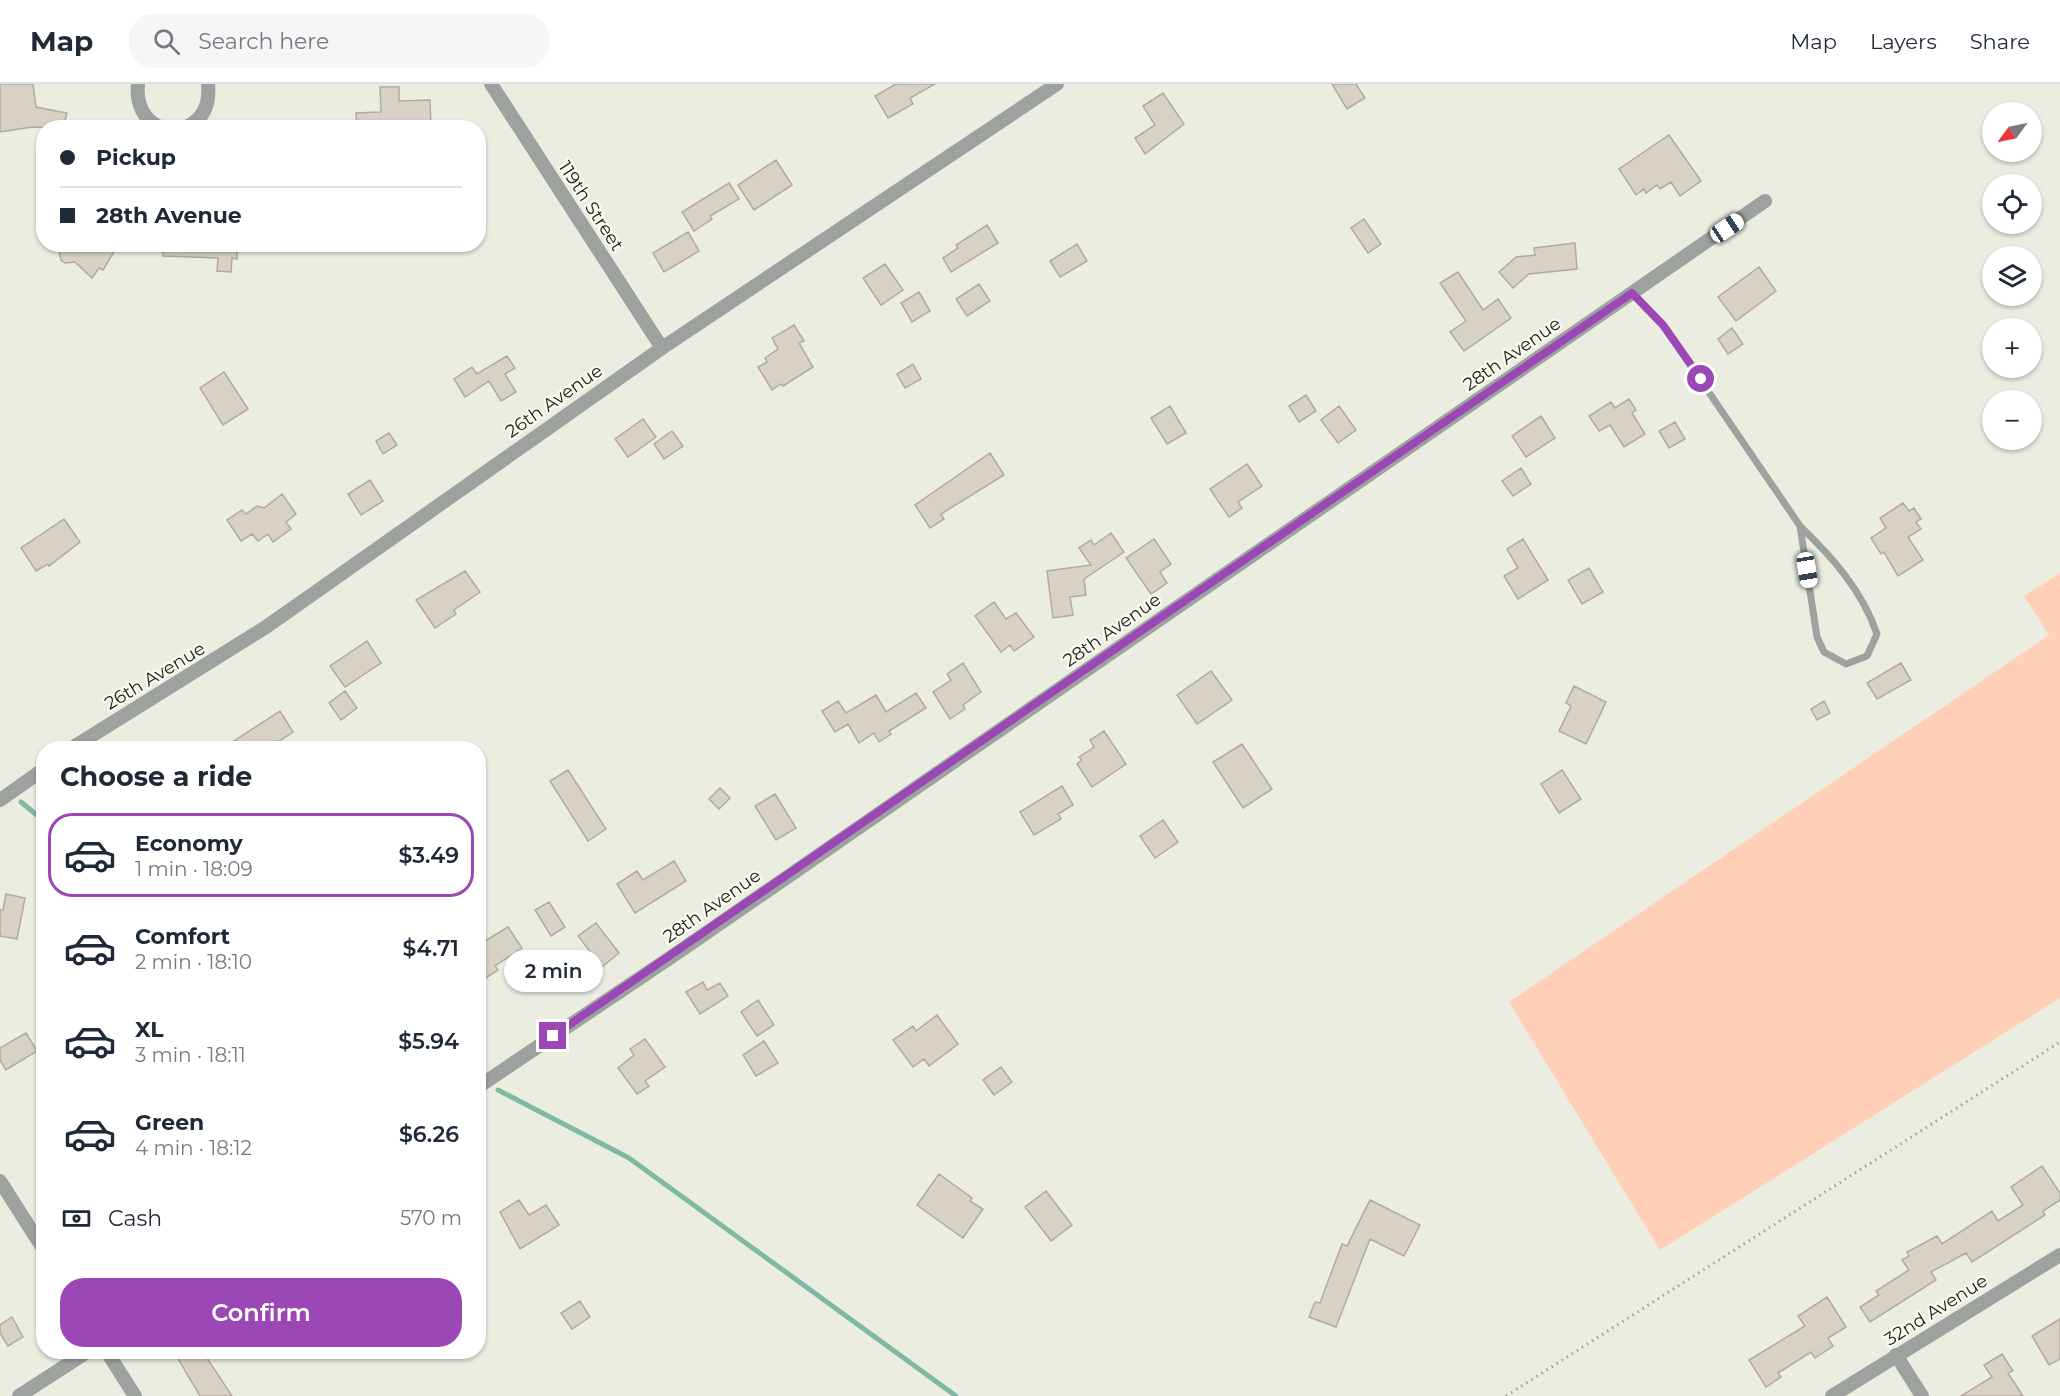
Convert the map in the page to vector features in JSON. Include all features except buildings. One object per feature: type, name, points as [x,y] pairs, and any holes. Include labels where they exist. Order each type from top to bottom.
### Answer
[{"type":"street","points":[[138,84],[140,108],[150,120]]},
{"type":"street","points":[[196,120],[207,107],[208,84]]},
{"type":"street","name":"119th Street","points":[[490,84],[662,348]]},
{"type":"street","name":"26th Avenue","points":[[83,741],[266,627],[662,348],[1057,84]]},
{"type":"street","name":"28th Avenue","points":[[486,1081],[1765,201]]},
{"type":"street","points":[[0,800],[36,775]]},
{"type":"street","points":[[0,1181],[36,1237]]},
{"type":"street","name":"32nd Avenue","points":[[1832,1396],[2060,1255]]},
{"type":"street","points":[[1896,1355],[1922,1396]]},
{"type":"street","points":[[19,1396],[76,1359]]},
{"type":"street","points":[[111,1359],[135,1396]]},
{"type":"lane","points":[[1632,293],[1663,325],[1800,526],[1832,557],[1869,609],[1877,634],[1867,656],[1846,664],[1824,652],[1818,637],[1800,526]]},
{"type":"path","points":[[1506,1396],[2060,1042]]},
{"type":"shaded area","points":[[2060,573],[2060,998],[1660,1250],[1509,1002],[2049,635],[2024,596]]},
{"type":"waterway","points":[[21,802],[36,814]]},
{"type":"waterway","points":[[498,1090],[629,1158],[956,1396]]},
{"type":"route","points":[[553,1036],[1632,293],[1663,325],[1701,379]]}]
